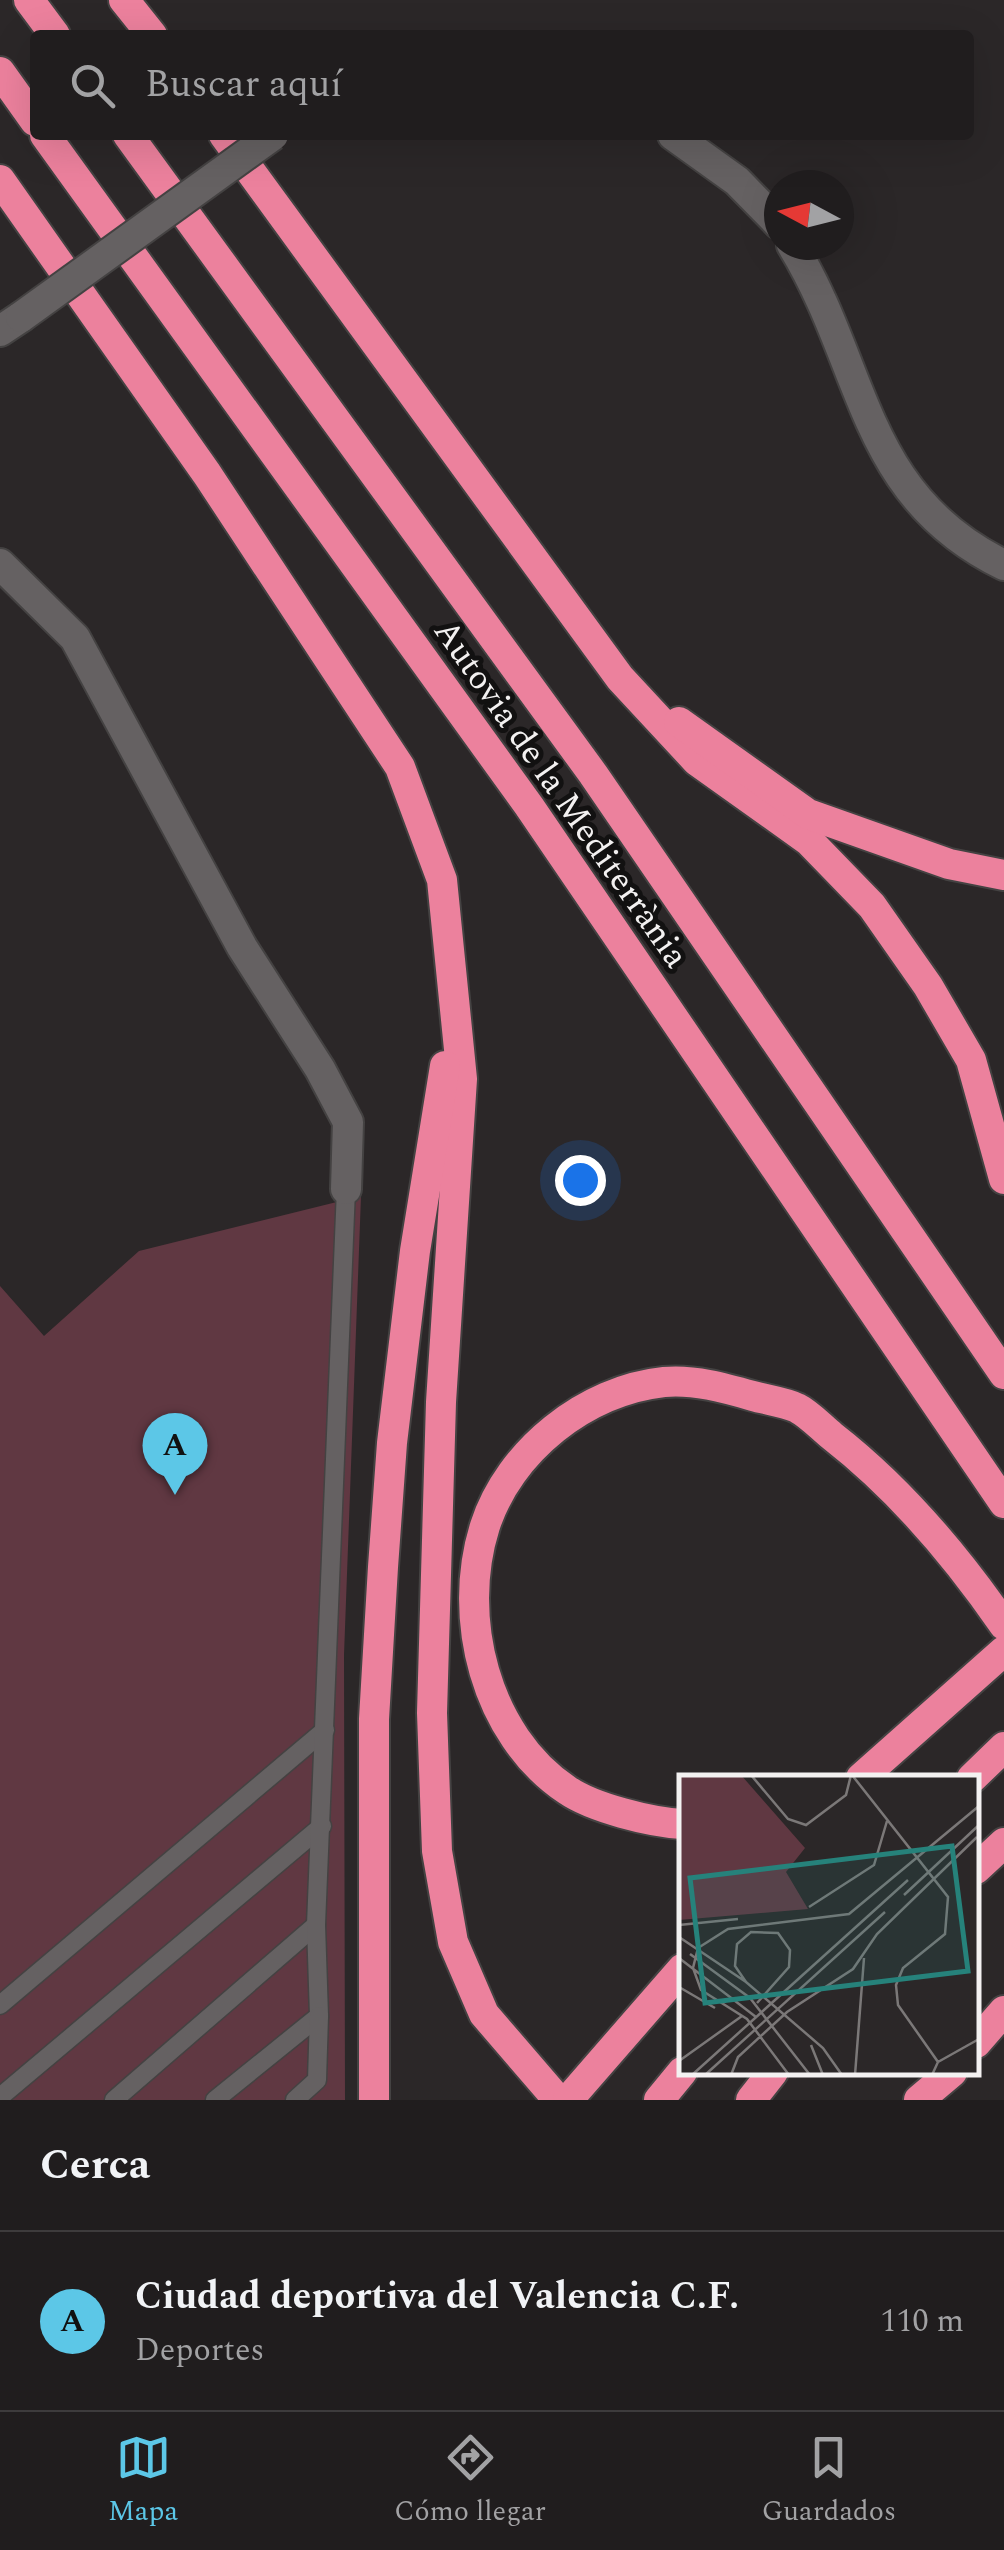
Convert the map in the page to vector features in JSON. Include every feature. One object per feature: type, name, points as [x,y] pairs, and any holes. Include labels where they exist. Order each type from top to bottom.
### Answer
[{"type":"highway","points":[[29,0],[51,30]]},
{"type":"highway","points":[[124,0],[148,30]]},
{"type":"highway","points":[[0,72],[30,113]]},
{"type":"highway","name":"Autovia de la Mediterrània","points":[[50,140],[529,806],[1004,1504]]},
{"type":"highway","name":"Autovia de la Mediterrània","points":[[132,140],[593,774],[1004,1374]]},
{"type":"highway","points":[[228,140],[620,678],[696,761],[810,841],[872,906],[928,986],[971,1060],[1004,1180]]},
{"type":"highway","points":[[0,180],[207,474],[400,768],[442,880],[462,1079],[440,1422],[432,1713],[437,1852],[452,1942],[484,2014],[558,2100]]},
{"type":"highway","points":[[620,678],[808,814],[950,864],[1004,875]]},
{"type":"highway","points":[[374,2100],[374,1720],[383,1567],[401,1366],[444,1082],[451,988]]},
{"type":"highway","points":[[679,1824],[652,1822],[568,1791],[518,1744],[482,1672],[473,1594],[485,1525],[520,1462],[566,1417],[626,1391],[665,1382],[716,1385],[798,1408],[886,1479],[977,1586],[1004,1625]]},
{"type":"highway","points":[[876,1771],[1004,1651]]},
{"type":"highway","points":[[876,1771],[1004,1678]]},
{"type":"highway","points":[[975,1775],[1004,1747]]},
{"type":"highway","points":[[979,1866],[1004,1843]]},
{"type":"highway","points":[[568,2100],[679,1971]]},
{"type":"highway","points":[[979,2040],[1004,2011]]},
{"type":"highway","points":[[659,2100],[680,2075]]},
{"type":"highway","points":[[750,2100],[771,2075]]},
{"type":"highway","points":[[920,2100],[949,2075]]},
{"type":"street","points":[[11,324],[265,140]]},
{"type":"street","points":[[680,140],[737,181],[764,209]]},
{"type":"street","points":[[801,260],[817,286],[882,452],[920,506],[1004,565]]},
{"type":"street","points":[[0,564],[75,638],[242,948],[320,1069],[348,1122],[346,1189]]},
{"type":"lane","points":[[295,2100],[317,2080],[316,1925],[337,1335],[346,1189]]},
{"type":"lane","points":[[0,2005],[325,1730]]},
{"type":"lane","points":[[0,2097],[322,1826]]},
{"type":"lane","points":[[114,2100],[316,1925]]},
{"type":"lane","points":[[215,2100],[319,2016]]},
{"type":"shaded area","points":[[361,1196],[344,1655],[345,2100],[0,2100],[0,1286],[44,1336],[139,1251]]},
{"type":"place","name":"Ciudad deportiva del Valencia C.F.","points":[[175,1495]]}]
